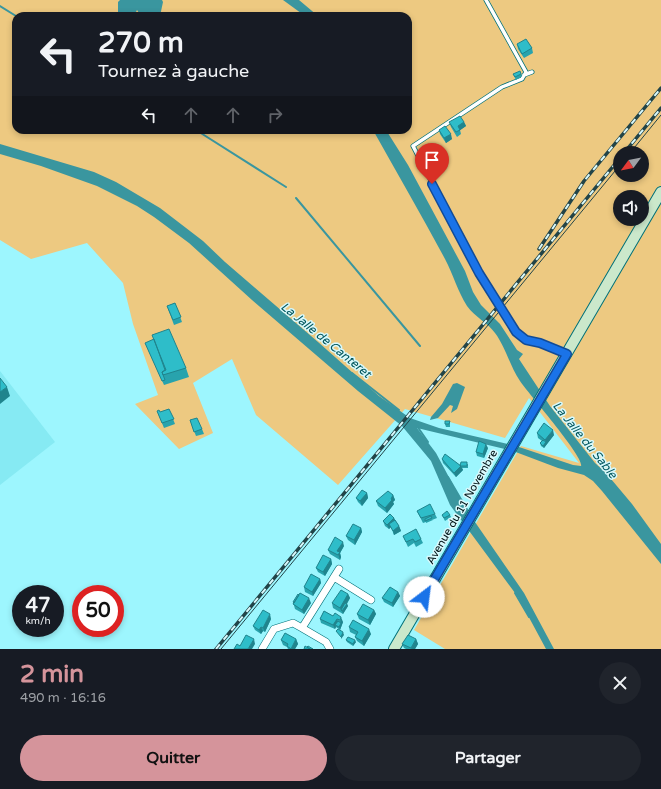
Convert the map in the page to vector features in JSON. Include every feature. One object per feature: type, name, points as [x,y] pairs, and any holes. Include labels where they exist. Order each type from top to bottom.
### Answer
[{"type":"main road","name":"Avenue du 11 Novembre","points":[[394,649],[661,192]]},
{"type":"street","points":[[302,628],[339,569]]},
{"type":"street","points":[[334,577],[371,600]]},
{"type":"street","points":[[262,649],[274,629],[292,623],[326,642],[330,649]]},
{"type":"lane","points":[[486,0],[526,72],[522,79],[502,87],[413,146],[479,273],[516,332],[526,340],[540,343],[567,354]]},
{"type":"lane","points":[[524,75],[532,72]]},
{"type":"shaded area","points":[[0,0],[661,0],[661,649],[445,649],[414,630],[521,446],[579,463],[529,398],[505,438],[405,409],[338,485],[256,415],[232,359],[193,383],[213,433],[179,449],[135,404],[158,395],[133,324],[123,283],[87,243],[31,259],[0,240]]},
{"type":"shaded area","points":[[120,0],[162,0],[163,2],[161,12],[138,12],[137,10],[136,12],[118,12],[118,2]]},
{"type":"shaded area","points":[[283,0],[299,0],[313,12],[300,12]]},
{"type":"shaded area","points":[[375,134],[389,134],[408,165],[465,271],[473,292],[481,305],[500,324],[517,350],[523,354],[519,359],[550,406],[595,463],[606,473],[632,504],[661,544],[661,564],[602,491],[593,481],[584,475],[558,468],[513,451],[417,428],[436,453],[466,509],[524,593],[554,649],[546,649],[518,597],[450,505],[431,461],[402,426],[358,391],[252,300],[189,243],[154,217],[137,206],[97,186],[41,166],[0,154],[0,144],[94,172],[116,182],[160,208],[203,241],[225,262],[379,396],[410,418],[439,428],[516,446],[573,465],[581,466],[580,461],[566,439],[520,381],[495,333],[467,306],[445,259]]},
{"type":"shaded area","points":[[0,371],[55,442],[0,485]]},
{"type":"shaded area","points":[[457,383],[465,387],[457,409],[451,413],[453,406],[450,405],[438,418],[430,420],[442,404],[453,384]]},
{"type":"building","points":[[526,39],[532,48],[522,54],[517,44]]},
{"type":"building","points":[[520,71],[521,74],[515,77],[513,74]]},
{"type":"building","points":[[460,116],[464,122],[458,126],[460,130],[456,132],[449,122]]},
{"type":"building","points":[[445,126],[451,134],[444,138],[439,130]]},
{"type":"building","points":[[175,303],[181,317],[173,320],[167,306]]},
{"type":"building","points":[[169,329],[186,368],[163,375],[162,372],[166,370],[152,335]]},
{"type":"building","points":[[154,339],[165,370],[162,372],[165,380],[162,381],[145,343]]},
{"type":"building","points":[[0,378],[7,387],[0,392]]},
{"type":"building","points":[[169,409],[174,419],[162,423],[157,411],[159,410],[160,412]]},
{"type":"building","points":[[197,418],[202,429],[194,432],[190,420]]},
{"type":"building","points":[[445,421],[450,421],[449,424],[445,424]]},
{"type":"building","points":[[544,423],[553,430],[545,440],[537,433]]},
{"type":"building","points":[[543,440],[546,442],[543,446],[540,443]]},
{"type":"building","points":[[479,441],[486,444],[483,454],[476,452]]},
{"type":"building","points":[[445,454],[461,466],[454,473],[442,459]]},
{"type":"building","points":[[461,462],[467,462],[467,466],[460,466]]},
{"type":"building","points":[[362,490],[367,493],[360,501],[356,498]]},
{"type":"building","points":[[388,491],[393,495],[392,500],[385,508],[376,501]]},
{"type":"building","points":[[430,504],[435,514],[421,518],[417,511]]},
{"type":"building","points":[[447,511],[450,515],[444,518],[442,515]]},
{"type":"building","points":[[390,514],[394,518],[387,525],[383,521]]},
{"type":"building","points":[[431,516],[432,518],[425,521],[425,519]]},
{"type":"building","points":[[395,520],[399,526],[393,531],[389,524]]},
{"type":"building","points":[[353,524],[361,528],[354,540],[346,536]]},
{"type":"building","points":[[416,529],[421,539],[415,542],[413,539],[406,542],[403,536]]},
{"type":"building","points":[[335,537],[343,542],[337,551],[340,552],[338,555],[328,550]]},
{"type":"building","points":[[323,555],[331,559],[323,572],[316,568]]},
{"type":"building","points":[[311,574],[320,579],[312,592],[304,587]]},
{"type":"building","points":[[390,587],[398,592],[392,603],[382,598]]},
{"type":"building","points":[[341,590],[348,594],[340,608],[332,603]]},
{"type":"building","points":[[300,593],[309,598],[302,610],[293,604]]},
{"type":"building","points":[[298,594],[299,595],[294,603],[293,602]]},
{"type":"building","points":[[345,603],[347,604],[342,611],[341,610]]},
{"type":"building","points":[[363,604],[374,610],[368,620],[357,614]]},
{"type":"building","points":[[263,610],[270,614],[263,628],[261,627],[259,630],[253,626]]},
{"type":"building","points":[[324,611],[333,616],[335,613],[341,617],[340,620],[337,619],[333,625],[320,619]]},
{"type":"building","points":[[353,620],[369,629],[362,641],[355,637],[358,632],[349,627]]},
{"type":"building","points":[[338,621],[341,623],[339,627],[335,625]]},
{"type":"building","points":[[338,629],[343,632],[341,637],[336,631]]},
{"type":"building","points":[[285,633],[296,639],[291,649],[287,646],[288,644],[281,640]]},
{"type":"building","points":[[246,635],[254,639],[248,649],[234,649],[237,644],[240,646]]},
{"type":"building","points":[[408,635],[416,639],[411,648],[402,644]]},
{"type":"building","points":[[348,637],[355,640],[353,644],[346,640]]},
{"type":"waterway","points":[[0,6],[12,14]]},
{"type":"waterway","points":[[202,134],[286,187]]},
{"type":"waterway","points":[[296,198],[420,346]]},
{"type":"waterway","name":"La Jalle de Canteret","points":[[352,373],[399,410]]},
{"type":"waterway","name":"La Jalle de Canteret","points":[[417,426],[428,442]]},
{"type":"waterway","name":"La Jalle de Canteret","points":[[448,477],[469,513]]},
{"type":"waterway","name":"La Jalle de Canteret","points":[[515,593],[529,617]]},
{"type":"tram line","points":[[636,146],[661,115]]},
{"type":"tram line","points":[[221,649],[613,173]]},
{"type":"railway","points":[[539,249],[584,181],[661,88]]},
{"type":"railway","points":[[630,146],[661,108]]},
{"type":"railway","points":[[216,649],[613,167]]},
{"type":"route","points":[[424,597],[567,354],[555,351],[540,343],[526,340],[516,332],[495,302],[432,184]]},
{"type":"water label","name":"La Jalle du Sable","points":[[585,440]]}]
